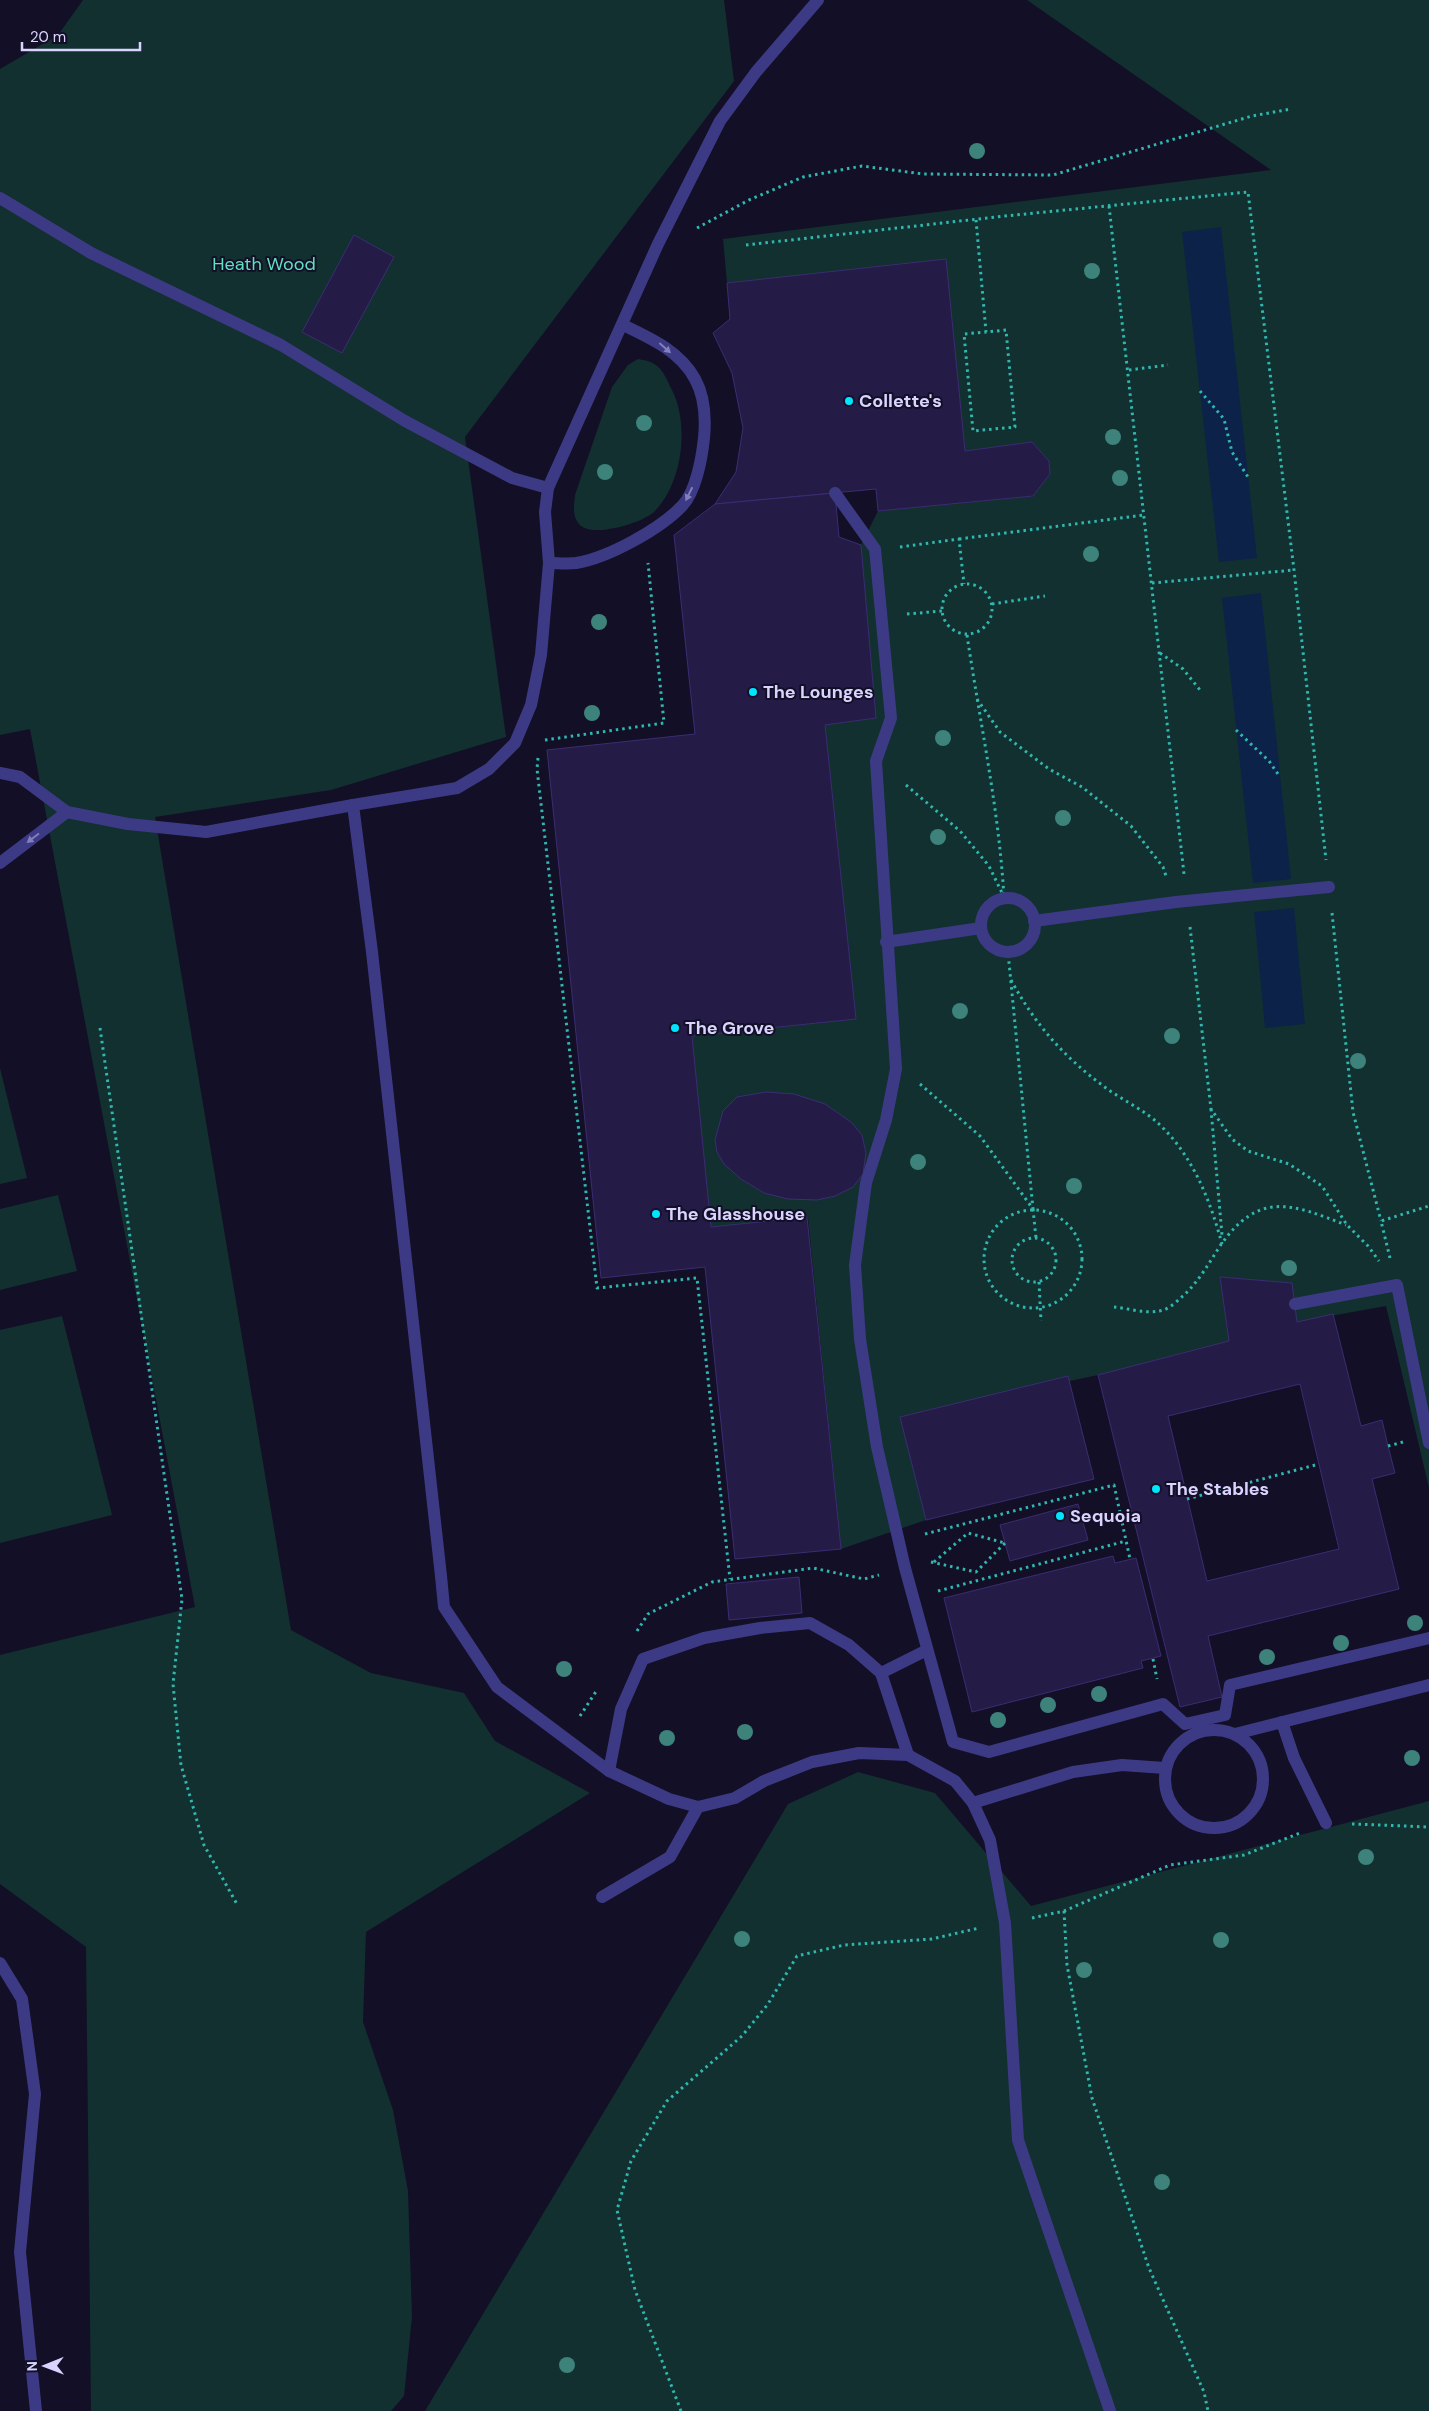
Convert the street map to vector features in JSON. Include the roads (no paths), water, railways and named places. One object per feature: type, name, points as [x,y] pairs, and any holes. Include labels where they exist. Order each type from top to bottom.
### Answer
[{"type":"lane","points":[[0,773],[20,777],[67,812],[128,824],[206,832],[457,788],[489,768],[515,743],[531,705],[541,655],[549,563],[545,512],[548,488],[658,244],[720,121],[756,72],[818,0]]},
{"type":"lane","points":[[0,198],[91,253],[281,345],[405,421],[512,478],[548,488]]},
{"type":"lane","points":[[549,563],[576,563],[607,554],[644,535],[683,505],[696,479],[703,451],[705,423],[702,396],[694,377],[682,362],[659,342],[623,325]]},
{"type":"lane","points":[[835,493],[875,549],[891,718],[876,761],[876,770],[886,942],[896,1068],[886,1120],[866,1183],[855,1265],[860,1338],[877,1447],[907,1573],[953,1742],[989,1752],[1163,1704],[1185,1724],[1225,1715],[1230,1685],[1429,1638]]},
{"type":"lane","points":[[353,806],[368,924],[444,1607],[498,1687],[609,1771],[669,1799],[698,1806],[735,1798],[764,1781],[812,1762],[859,1752],[908,1755],[955,1781],[973,1803],[990,1840],[1005,1923],[1018,2140],[1110,2411]]},
{"type":"lane","points":[[0,863],[67,812]]},
{"type":"lane","points":[[1034,921],[1181,902],[1329,887]]},
{"type":"lane","points":[[1004,898],[1020,901],[1032,913],[1034,921],[1031,939],[1025,946],[1008,952],[993,947],[987,942],[981,928],[984,912],[990,905],[1004,898]]},
{"type":"lane","points":[[886,942],[981,928]]},
{"type":"lane","points":[[1294,1304],[1397,1285],[1429,1443]]},
{"type":"lane","points":[[609,1771],[621,1709],[643,1659],[704,1638],[760,1628],[810,1623],[849,1646],[881,1673],[908,1755]]},
{"type":"lane","points":[[881,1673],[928,1650]]},
{"type":"lane","points":[[1235,1734],[1429,1685]]},
{"type":"lane","points":[[1282,1722],[1294,1758],[1326,1823]]},
{"type":"lane","points":[[1206,1730],[1221,1730],[1235,1734],[1255,1750],[1261,1765],[1264,1781],[1260,1798],[1252,1812],[1239,1822],[1224,1828],[1208,1828],[1192,1824],[1179,1814],[1169,1801],[1164,1785],[1165,1768],[1171,1754],[1180,1743],[1192,1734],[1206,1730]]},
{"type":"lane","points":[[973,1803],[1073,1772],[1122,1765],[1165,1768]]},
{"type":"lane","points":[[602,1897],[670,1857],[698,1806]]},
{"type":"lane","points":[[0,1963],[22,1999],[35,2094],[20,2252],[36,2411]]},
{"type":"water","points":[[1221,227],[1257,558],[1219,562],[1182,232]]},
{"type":"water","points":[[1261,593],[1291,879],[1253,883],[1222,598]]},
{"type":"water","points":[[1294,908],[1305,1024],[1265,1028],[1254,912]]},
{"type":"place","name":"Collette's","points":[[849,401]]},
{"type":"place","name":"The Lounges","points":[[753,692]]},
{"type":"place","name":"The Grove","points":[[675,1028]]},
{"type":"place","name":"The Glasshouse","points":[[656,1214]]},
{"type":"place","name":"The Stables","points":[[1156,1489]]},
{"type":"place","name":"Sequoia","points":[[1060,1516]]},
{"type":"park label","name":"Heath Wood","points":[[264,264]]}]
